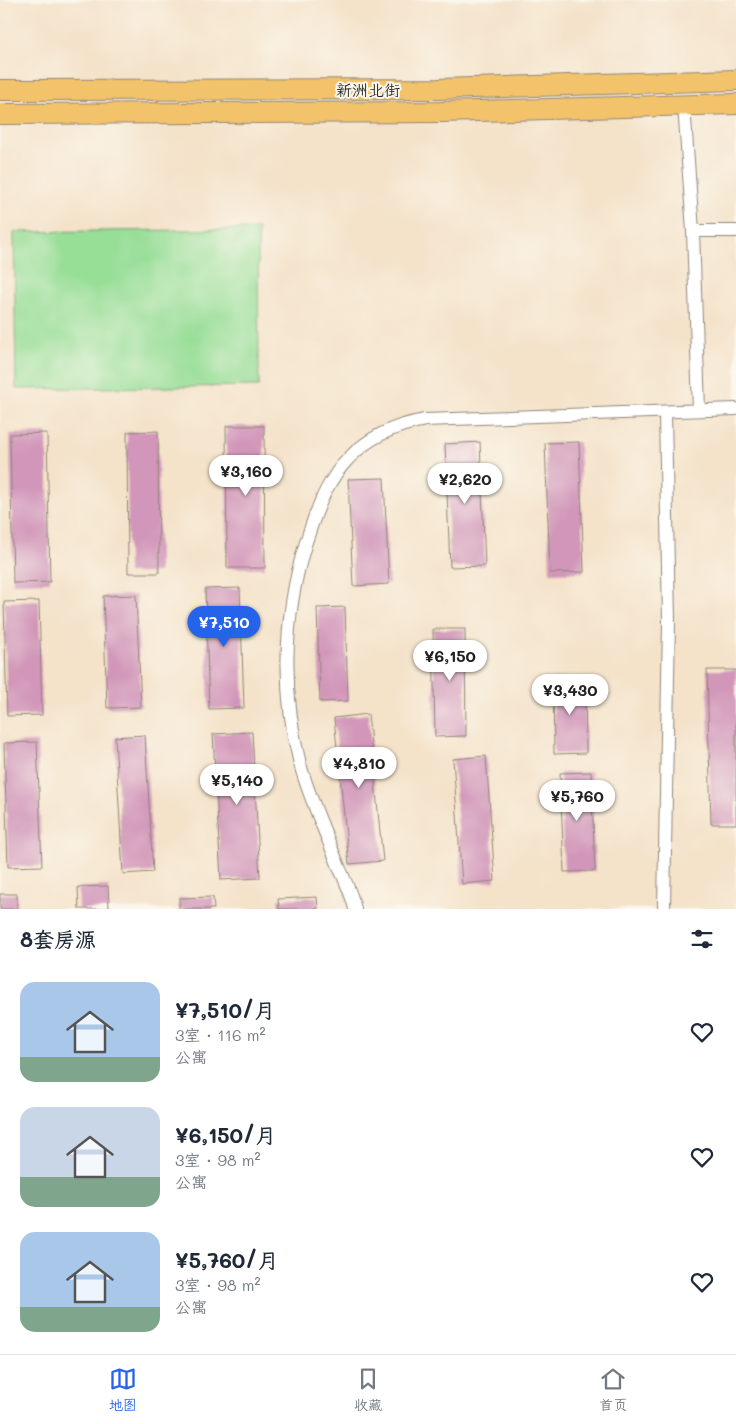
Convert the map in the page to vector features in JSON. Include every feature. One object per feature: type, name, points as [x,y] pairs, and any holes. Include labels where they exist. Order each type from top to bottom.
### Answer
[{"type":"main road","name":"新洲北街","points":[[0,90],[438,89],[736,80]]},
{"type":"main road","name":"新洲北街","points":[[0,114],[441,112],[736,104]]},
{"type":"street","points":[[684,105],[693,231],[699,410]]},
{"type":"street","points":[[693,231],[736,230]]},
{"type":"street","points":[[355,909],[309,793],[300,764],[292,720],[287,675],[294,590],[306,541],[321,500],[338,470],[349,457],[376,436],[408,423],[425,420],[736,409]]},
{"type":"street","points":[[664,909],[669,621],[665,412]]},
{"type":"green space","points":[[258,229],[259,386],[16,389],[14,232]]},
{"type":"building","points":[[226,426],[264,426],[265,568],[227,568]]},
{"type":"building","points":[[158,431],[159,573],[128,573],[127,432]]},
{"type":"building","points":[[47,433],[50,582],[13,583],[10,434]]},
{"type":"building","points":[[480,442],[485,566],[450,567],[445,444]]},
{"type":"building","points":[[579,442],[584,572],[550,573],[545,443]]},
{"type":"building","points":[[384,478],[389,584],[353,586],[348,479]]},
{"type":"building","points":[[240,588],[244,708],[209,709],[205,589]]},
{"type":"building","points":[[136,595],[141,707],[107,708],[103,596]]},
{"type":"building","points":[[39,601],[42,715],[7,716],[4,602]]},
{"type":"building","points":[[345,607],[348,701],[320,702],[317,608]]},
{"type":"building","points":[[433,629],[465,629],[466,736],[435,737]]},
{"type":"building","points":[[707,670],[736,670],[736,824],[711,824]]},
{"type":"building","points":[[585,678],[586,753],[554,754],[553,679]]},
{"type":"building","points":[[368,714],[383,861],[349,864],[334,718]]},
{"type":"building","points":[[252,732],[260,878],[221,880],[213,734]]},
{"type":"building","points":[[145,735],[153,872],[123,874],[115,737]]},
{"type":"building","points":[[37,742],[42,866],[8,867],[4,743]]},
{"type":"building","points":[[486,756],[495,881],[462,884],[453,759]]},
{"type":"building","points":[[591,772],[595,871],[564,872],[560,773]]},
{"type":"building","points":[[108,886],[109,909],[79,909],[78,887]]},
{"type":"building","points":[[0,894],[17,894],[17,909],[0,909]]},
{"type":"building","points":[[213,897],[214,909],[179,909],[179,898]]},
{"type":"building","points":[[317,897],[318,909],[279,909],[278,899]]}]
